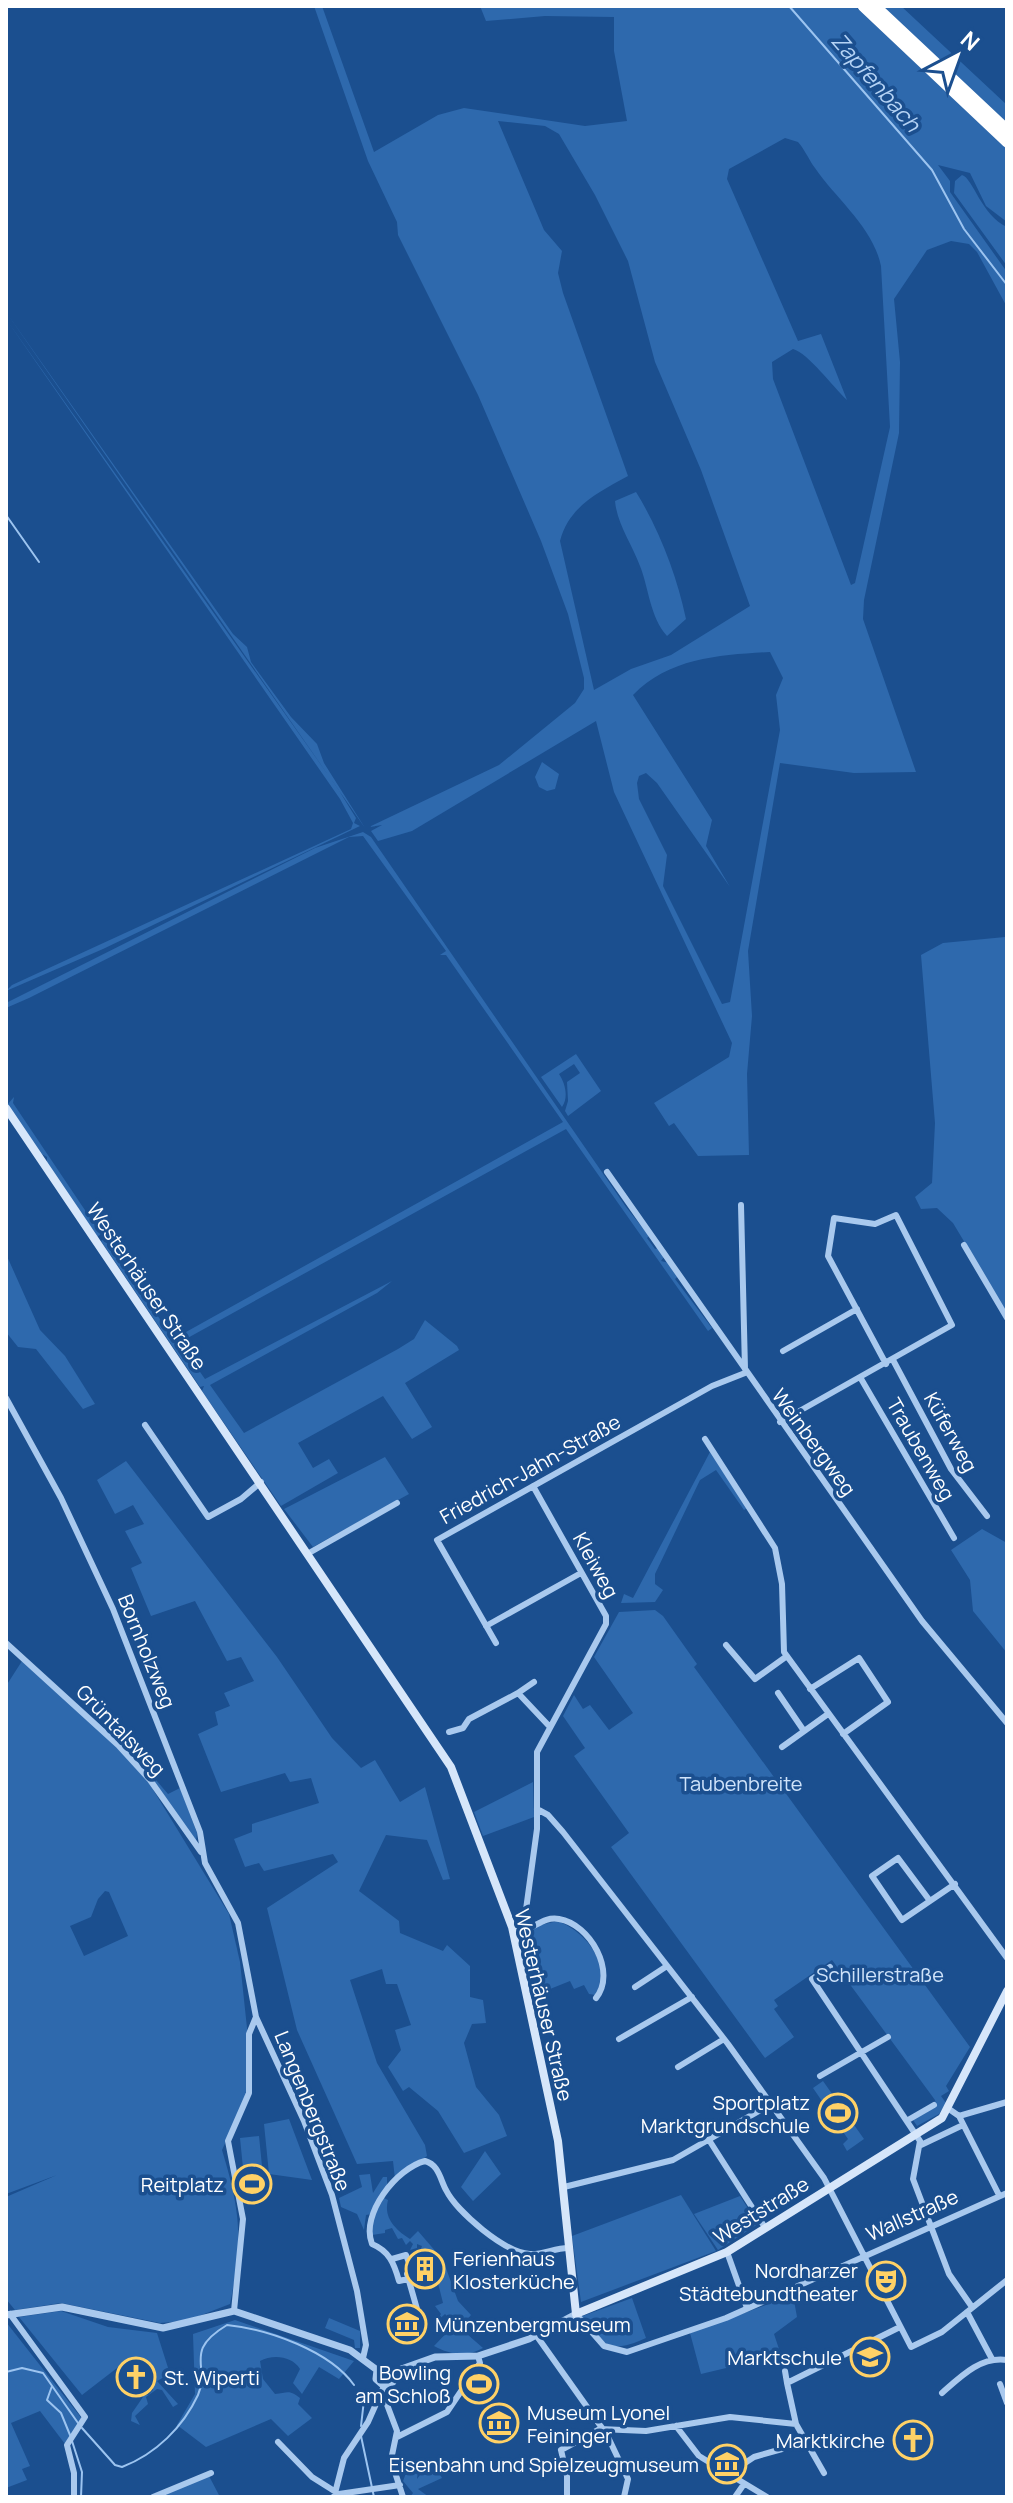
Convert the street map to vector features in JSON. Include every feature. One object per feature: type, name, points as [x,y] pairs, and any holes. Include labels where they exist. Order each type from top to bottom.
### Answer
[{"type":"highway","points":[[863,6],[1007,142]]},
{"type":"highway","points":[[875,6],[1007,130]]},
{"type":"main road","name":"Westerhäuser Straße","points":[[6,1108],[442,1750],[512,1927],[558,2141],[576,2314]]},
{"type":"main road","points":[[949,2109],[1007,1991]]},
{"type":"main road","name":"Weststraße","points":[[576,2314],[727,2252],[764,2226],[942,2118],[949,2109]]},
{"type":"street","name":"Weinbergweg","points":[[607,1172],[745,1373],[922,1621],[1007,1723]]},
{"type":"street","points":[[741,1205],[745,1373]]},
{"type":"street","name":"Küferweg","points":[[889,1362],[952,1325],[896,1215],[875,1224],[834,1218],[828,1255],[857,1309],[951,1469],[987,1516]]},
{"type":"street","points":[[964,1245],[1007,1318]]},
{"type":"street","points":[[783,1351],[857,1309]]},
{"type":"street","points":[[780,1422],[889,1362]]},
{"type":"street","name":"Friedrich-Jahn-Straße","points":[[496,1643],[437,1540],[712,1386],[745,1373]]},
{"type":"street","name":"Traubenweg","points":[[860,1377],[954,1538]]},
{"type":"street","name":"Bornholzweg","points":[[6,1398],[61,1498],[113,1609],[200,1832],[201,1852],[238,1923]]},
{"type":"street","points":[[145,1425],[208,1517],[241,1499],[261,1482]]},
{"type":"street","points":[[705,1439],[775,1548],[782,1584],[781,1641],[787,1656],[1007,1958]]},
{"type":"street","name":"Kleiweg","points":[[533,1486],[606,1616],[606,1624],[540,1746],[535,1767],[537,1809]]},
{"type":"street","points":[[309,1553],[397,1503]]},
{"type":"street","points":[[486,1626],[581,1573]]},
{"type":"street","name":"Grüntalsweg","points":[[6,1643],[118,1745],[150,1780],[201,1852]]},
{"type":"street","points":[[726,1645],[754,1679],[787,1656]]},
{"type":"street","points":[[810,1689],[859,1658],[888,1702],[843,1734]]},
{"type":"street","points":[[449,1732],[463,1728],[469,1719],[534,1682]]},
{"type":"street","points":[[518,1693],[550,1727]]},
{"type":"street","points":[[778,1693],[804,1731]]},
{"type":"street","points":[[782,1747],[828,1714]]},
{"type":"street","points":[[522,1924],[537,1809],[553,1819],[692,1997],[829,2186],[911,2347],[942,2332],[1007,2280]]},
{"type":"street","points":[[902,1920],[872,1877],[895,1858],[900,1859],[930,1901]]},
{"type":"street","points":[[892,1926],[955,1884]]},
{"type":"street","points":[[512,1927],[522,1924],[530,1928],[541,1921],[559,1919],[583,1933],[603,1965],[604,1983],[596,1998]]},
{"type":"street","name":"Langenbergstraße","points":[[238,1923],[256,2017],[304,2121],[332,2195],[359,2304],[366,2345],[363,2358]]},
{"type":"street","points":[[635,1987],[667,1966]]},
{"type":"street","points":[[830,1967],[812,1979],[916,2133],[921,2145],[913,2179],[949,2274],[970,2309],[992,2359]]},
{"type":"street","points":[[619,2039],[692,1997]]},
{"type":"street","points":[[234,2311],[243,2219],[228,2141],[249,2093],[249,2034],[256,2017]]},
{"type":"street","points":[[820,2076],[888,2037]]},
{"type":"street","points":[[678,2067],[724,2039]]},
{"type":"street","points":[[959,2116],[1007,2102]]},
{"type":"street","points":[[564,2187],[653,2167],[709,2140],[771,2104]]},
{"type":"street","points":[[908,2120],[934,2105]]},
{"type":"street","points":[[949,2109],[959,2116],[999,2195]]},
{"type":"street","points":[[921,2145],[963,2125]]},
{"type":"street","points":[[709,2140],[764,2226]]},
{"type":"street","points":[[408,2279],[399,2281],[392,2259],[382,2247],[372,2244],[369,2235],[372,2217],[388,2189],[413,2166],[431,2162],[463,2213],[489,2233],[527,2254],[568,2248]]},
{"type":"street","name":"Wallstraße","points":[[576,2314],[604,2346],[621,2352],[747,2308],[1007,2193]]},
{"type":"street","points":[[727,2252],[747,2308]]},
{"type":"street","points":[[392,2259],[406,2255],[411,2268],[408,2279],[417,2309]]},
{"type":"street","points":[[74,2497],[69,2441],[82,2424],[84,2416],[8,2315],[62,2307],[165,2328],[234,2311],[338,2345],[363,2358],[377,2370]]},
{"type":"street","points":[[393,2372],[437,2356],[478,2356],[536,2335],[576,2314]]},
{"type":"street","points":[[787,2383],[900,2327]]},
{"type":"street","points":[[536,2335],[600,2429],[628,2479],[624,2497]]},
{"type":"street","points":[[397,2437],[448,2411],[480,2363],[478,2356]]},
{"type":"street","points":[[942,2393],[970,2370],[992,2359],[1007,2360]]},
{"type":"street","points":[[377,2370],[386,2367],[393,2372]]},
{"type":"street","points":[[377,2370],[376,2379],[384,2386]]},
{"type":"street","points":[[785,2371],[796,2424],[824,2473]]},
{"type":"street","points":[[384,2386],[392,2383],[393,2372]]},
{"type":"street","points":[[1000,2384],[1007,2403]]},
{"type":"street","points":[[335,2495],[344,2458],[364,2429],[384,2386]]},
{"type":"street","points":[[380,2398],[387,2406],[397,2437],[391,2460],[404,2496]]},
{"type":"street","points":[[567,2497],[567,2476],[557,2450],[600,2429],[646,2431],[730,2417],[796,2424]]},
{"type":"street","points":[[676,2426],[699,2456],[767,2497]]},
{"type":"street","points":[[278,2442],[312,2477],[335,2495],[372,2491],[400,2483]]},
{"type":"street","points":[[730,2473],[754,2457],[782,2449]]},
{"type":"street","points":[[153,2497],[211,2473]]},
{"type":"street","points":[[735,2497],[744,2484]]},
{"type":"green space","points":[[314,6],[322,6],[374,152],[438,115],[464,108],[585,126],[627,121],[614,51],[614,17],[545,16],[486,21],[480,6],[855,6],[1007,149],[1007,222],[986,206],[970,173],[938,165],[950,181],[950,192],[1007,272],[1007,307],[977,252],[969,244],[951,241],[927,250],[894,299],[900,362],[899,433],[864,600],[863,619],[916,772],[854,773],[780,763],[748,951],[752,1016],[747,1074],[749,1155],[698,1156],[674,1123],[669,1126],[654,1103],[729,1057],[732,1043],[614,792],[596,721],[412,831],[378,841],[371,831],[382,825],[369,827],[499,765],[575,703],[584,689],[584,678],[568,614],[541,541],[478,395],[398,235],[397,222],[368,161]],"holes":[[[498,121],[545,126],[559,134],[595,195],[628,261],[655,362],[701,470],[750,606],[671,655],[631,669],[594,690],[560,541],[570,518],[586,501],[628,476],[563,293],[558,273],[562,251],[544,230]],[[785,138],[798,142],[862,226],[881,266],[890,427],[855,583],[851,585],[773,379],[772,362],[793,349],[799,352],[847,400],[821,334],[798,341],[727,179],[729,169]],[[770,652],[783,678],[776,695],[780,730],[730,1002],[722,1004],[663,886],[667,855],[639,799],[639,776],[646,773],[657,783],[730,887],[706,846],[712,820],[633,695],[648,682],[680,665],[715,657]]]},
{"type":"green space","points":[[882,6],[901,6],[1007,105],[1007,124]]},
{"type":"green space","points":[[962,175],[984,206],[1007,227],[1007,266],[954,193],[955,181]]},
{"type":"green space","points":[[6,312],[233,634],[247,647],[251,662],[291,717],[317,744],[324,763],[365,828]]},
{"type":"green space","points":[[6,319],[338,789],[356,818],[354,823],[360,826],[103,949],[6,991],[12,985],[351,829],[353,823],[340,799]]},
{"type":"green space","points":[[636,492],[666,553],[686,619],[667,636],[653,612],[640,566],[616,509],[615,501]]},
{"type":"green space","points":[[542,762],[559,774],[555,789],[547,791],[539,787],[535,777]]},
{"type":"green space","points":[[363,832],[371,837],[649,1236],[647,1238],[655,1249],[658,1248],[664,1257],[661,1261],[669,1263],[678,1276],[675,1279],[712,1328],[708,1331],[566,1129],[184,1340],[181,1345],[205,1379],[392,1281],[377,1293],[210,1385],[244,1433],[398,1349],[414,1339],[425,1320],[457,1346],[459,1350],[405,1383],[432,1427],[412,1439],[383,1396],[298,1443],[313,1468],[329,1459],[338,1473],[281,1506],[202,1391],[204,1386],[200,1387],[101,1241],[104,1239],[171,1335],[177,1337],[563,1122],[446,955],[440,955],[446,951],[363,836],[349,837],[29,998],[6,1008],[6,1003],[315,848]]},
{"type":"green space","points":[[1005,937],[1007,1313],[953,1223],[937,1208],[921,1209],[915,1197],[932,1183],[935,1123],[921,955],[943,943]]},
{"type":"green space","points":[[576,1054],[601,1091],[568,1116],[565,1111],[567,1082],[580,1073],[574,1064],[559,1074],[565,1090],[562,1107],[541,1077]]},
{"type":"green space","points":[[14,1097],[13,1103],[101,1234],[97,1237],[47,1163],[47,1157],[40,1153],[7,1105]]},
{"type":"green space","points":[[6,1254],[40,1330],[65,1356],[95,1404],[83,1409],[36,1349],[18,1347],[6,1332]]},
{"type":"green space","points":[[710,1452],[747,1508],[744,1510],[716,1470],[700,1480],[655,1574],[655,1584],[663,1590],[655,1602],[621,1603],[624,1594],[633,1598]]},
{"type":"green space","points":[[385,1457],[409,1494],[313,1547],[284,1509]]},
{"type":"green space","points":[[126,1461],[277,1657],[332,1738],[361,1768],[375,1760],[400,1802],[425,1787],[450,1879],[443,1880],[427,1840],[386,1835],[359,1891],[399,1921],[400,1933],[443,1951],[447,1945],[470,1966],[470,1997],[483,2000],[486,2023],[472,2024],[464,2043],[476,2087],[499,2115],[507,2136],[464,2153],[438,2111],[409,2087],[403,2091],[388,2067],[401,2050],[395,2030],[411,2025],[397,1984],[386,1984],[382,1969],[350,1980],[377,2063],[425,2145],[427,2156],[395,2179],[393,2161],[357,2164],[297,2030],[267,1908],[338,1862],[333,1854],[264,1871],[259,1863],[245,1867],[234,1839],[252,1832],[252,1824],[319,1803],[311,1778],[290,1782],[285,1773],[221,1792],[198,1734],[218,1725],[215,1712],[230,1706],[224,1693],[254,1681],[241,1657],[227,1661],[195,1601],[151,1616],[131,1568],[142,1563],[125,1531],[144,1524],[133,1505],[115,1514],[97,1480]]},
{"type":"green space","points":[[982,1529],[1007,1543],[1007,1653],[973,1611],[970,1580],[951,1550]]},
{"type":"green space","points":[[655,1610],[663,1616],[697,1664],[694,1667],[970,2047],[946,2086],[949,2091],[941,2096],[946,2103],[939,2114],[917,2126],[913,2120],[936,2106],[935,2100],[832,1960],[774,2000],[778,2006],[774,2009],[794,2037],[765,2058],[611,1847],[629,1833],[574,1756],[585,1748],[563,1716],[574,1695],[583,1709],[590,1705],[609,1730],[633,1713],[594,1657],[619,1612]]},
{"type":"green space","points":[[22,1661],[102,1731],[149,1783],[229,1914],[240,1962],[247,2028],[246,2098],[222,2150],[236,2210],[237,2262],[230,2304],[186,2321],[160,2323],[61,2303],[15,2310],[6,2299],[6,2197],[57,2175],[6,2194],[6,1686]],"holes":[[[105,1891],[109,1892],[128,1936],[84,1956],[70,1926],[91,1917],[98,1899]]]},
{"type":"green space","points":[[156,1780],[168,1794],[180,1788],[197,1833],[196,1842],[153,1782]]},
{"type":"green space","points":[[533,1782],[534,1817],[483,1836],[474,1812]]},
{"type":"green space","points":[[558,1921],[578,1933],[594,1950],[600,1972],[596,1995],[589,1994],[584,1985],[574,1989],[570,1981],[550,1989],[549,1997],[532,1998],[518,1930]]},
{"type":"green space","name":"Sportplatz Marktgrundschule","points":[[823,2081],[864,2139],[847,2151],[843,2144],[848,2139],[813,2088]]},
{"type":"green space","points":[[289,2119],[312,2180],[269,2174],[264,2124]]},
{"type":"green space","points":[[259,2136],[264,2186],[257,2187],[257,2197],[253,2197],[252,2187],[245,2188],[240,2138]]},
{"type":"green space","points":[[485,2151],[501,2174],[473,2201],[461,2187]]},
{"type":"green space","points":[[370,2174],[373,2193],[383,2177],[387,2177],[387,2188],[371,2214],[366,2215],[364,2230],[357,2214],[341,2207],[339,2198],[362,2187],[359,2175]]},
{"type":"green space","points":[[681,2195],[716,2251],[581,2302],[572,2236]]},
{"type":"green space","points":[[740,2196],[758,2224],[718,2250],[694,2214]]},
{"type":"green space","points":[[384,2198],[388,2200],[389,2218],[396,2227],[410,2239],[418,2231],[443,2260],[458,2301],[471,2315],[460,2328],[483,2348],[459,2354],[434,2346],[455,2324],[445,2314],[433,2325],[441,2314],[435,2306],[443,2303],[436,2275],[420,2251],[422,2246],[417,2244],[417,2248],[410,2250],[413,2244],[410,2241],[406,2245],[402,2238],[398,2239],[392,2228],[385,2230],[385,2233],[372,2235],[374,2216]]},
{"type":"green space","points":[[793,2295],[797,2317],[774,2334],[781,2355],[701,2374],[690,2333]]},
{"type":"green space","points":[[632,2298],[646,2338],[633,2343],[623,2346],[608,2344],[580,2317]]},
{"type":"green space","points":[[61,2311],[108,2327],[157,2333],[170,2374],[157,2381],[178,2404],[173,2407],[162,2390],[157,2389],[146,2397],[148,2404],[135,2416],[140,2425],[131,2421],[132,2413],[143,2397],[141,2393],[148,2395],[153,2390],[153,2384],[130,2358],[82,2395],[19,2317]]},
{"type":"green space","points":[[329,2318],[360,2331],[360,2348],[355,2348],[354,2340],[325,2328]]},
{"type":"green space","points":[[235,2320],[354,2361],[339,2379],[319,2367],[302,2394],[293,2383],[300,2369],[292,2361],[271,2357],[260,2361],[263,2379],[275,2394],[293,2393],[300,2398],[298,2404],[312,2418],[288,2436],[271,2419],[206,2447],[177,2425],[195,2394],[193,2334]]},
{"type":"green space","points":[[6,2322],[83,2420],[65,2444],[40,2411],[11,2423],[30,2466],[22,2469],[27,2480],[6,2488]]},
{"type":"green space","points":[[418,2464],[434,2467],[434,2470],[418,2471],[417,2479],[423,2471],[438,2471],[442,2478],[418,2489],[429,2497],[410,2497],[413,2493],[403,2481],[408,2468]]},
{"type":"green space","points":[[209,2476],[220,2497],[159,2497]]},
{"type":"waterway","name":"Zapfenbach","points":[[789,6],[932,170],[964,229],[1007,285]]},
{"type":"waterway","points":[[6,515],[39,562]]},
{"type":"waterway","points":[[82,2428],[115,2465],[122,2467],[146,2455],[167,2438],[192,2407],[201,2385],[201,2351],[205,2343],[227,2325],[261,2331],[314,2352],[330,2362],[354,2385]]},
{"type":"waterway","points":[[6,2372],[22,2368],[43,2373],[78,2423]]},
{"type":"waterway","points":[[52,2386],[47,2400],[61,2413],[70,2435]]},
{"type":"waterway","points":[[361,2396],[364,2400],[361,2426]]},
{"type":"waterway","points":[[361,2436],[374,2497]]},
{"type":"waterway","points":[[72,2441],[82,2472],[81,2497]]},
{"type":"place","name":"Sportplatz Marktgrundschule","points":[[838,2113]]},
{"type":"place","name":"Reitplatz","points":[[252,2184]]},
{"type":"place","name":"Ferienhaus Klosterküche","points":[[425,2269]]},
{"type":"place","name":"Nordharzer Städtebundtheater","points":[[886,2281]]},
{"type":"place","name":"Münzenbergmuseum","points":[[407,2324]]},
{"type":"place","name":"Marktschule","points":[[870,2357]]},
{"type":"place","name":"St. Wiperti","points":[[136,2377]]},
{"type":"place","name":"Bowling am Schloß","points":[[479,2384]]},
{"type":"place","name":"Museum Lyonel Feininger","points":[[499,2423]]},
{"type":"place","name":"Marktkirche","points":[[913,2440]]},
{"type":"place","name":"Eisenbahn und Spielzeugmuseum","points":[[727,2464]]},
{"type":"park label","name":"Taubenbreite","points":[[741,1783]]},
{"type":"park label","name":"Schillerstraße","points":[[880,1974]]}]
